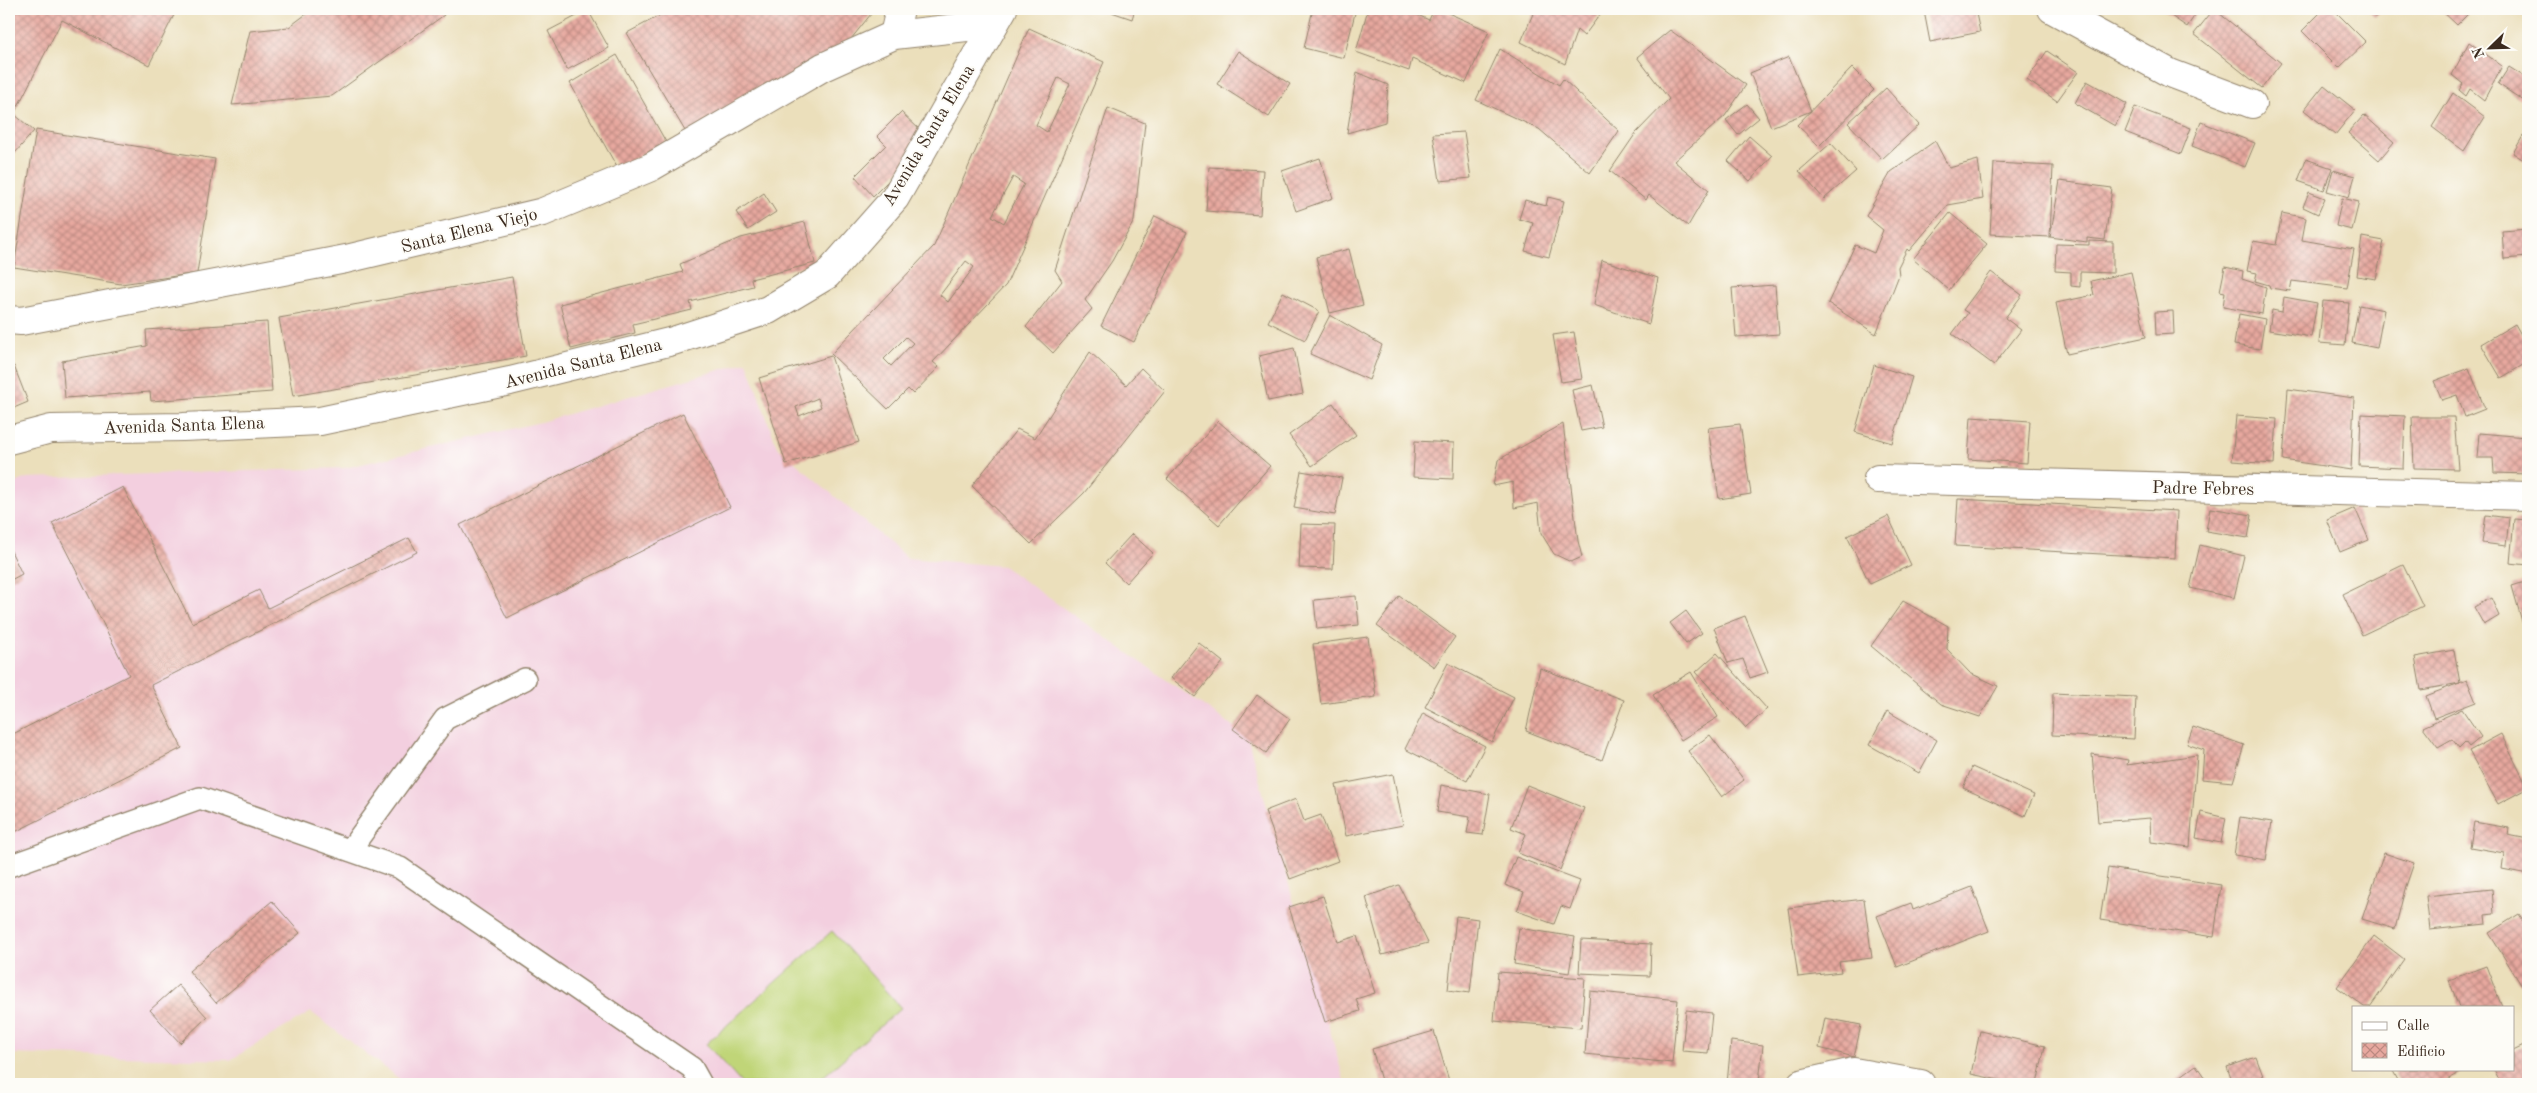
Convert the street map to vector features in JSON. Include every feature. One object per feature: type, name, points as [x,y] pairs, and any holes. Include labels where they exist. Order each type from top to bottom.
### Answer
[{"type":"street","points":[[2052,9],[2170,73],[2252,104]]},
{"type":"street","name":"Santa Elena Viejo","points":[[9,320],[21,321],[346,259],[543,212],[651,167],[897,22],[999,16]]},
{"type":"street","name":"Avenida Santa Elena","points":[[9,440],[51,429],[182,427],[320,421],[491,386],[673,341],[768,310],[827,275],[895,198],[999,16]]},
{"type":"street","name":"Padre Febres","points":[[1878,479],[2528,496]]},
{"type":"street","points":[[1802,1084],[1854,1072],[1921,1084]]},
{"type":"lane","points":[[350,850],[445,719],[525,679]]},
{"type":"lane","points":[[9,866],[200,798],[400,868],[692,1068],[702,1084]]},
{"type":"shaded area","points":[[747,362],[777,447],[907,558],[1003,566],[1247,736],[1345,1084],[406,1084],[311,1012],[230,1060],[9,1054],[9,486],[27,478],[345,468],[541,422]]},
{"type":"green space","points":[[832,931],[901,1008],[815,1084],[742,1084],[706,1044]]},
{"type":"building","points":[[9,9],[177,9],[149,65],[62,20],[14,114],[34,131],[9,160]]},
{"type":"building","points":[[313,9],[443,9],[444,15],[332,96],[232,105],[250,31],[289,27]]},
{"type":"building","points":[[672,9],[875,9],[847,44],[688,136],[627,33]]},
{"type":"building","points":[[1103,9],[1135,9],[1132,19]]},
{"type":"building","points":[[1313,9],[1356,9],[1344,58],[1304,48]]},
{"type":"building","points":[[1368,9],[1404,9],[1429,20],[1434,9],[1439,9],[1489,31],[1466,83],[1412,59],[1409,71],[1356,52]]},
{"type":"building","points":[[1535,9],[1604,9],[1584,36],[1577,30],[1565,64],[1521,42]]},
{"type":"building","points":[[1936,9],[1975,9],[1980,32],[1930,42],[1924,11]]},
{"type":"building","points":[[2161,9],[2199,9],[2187,27]]},
{"type":"building","points":[[2214,9],[2281,63],[2262,88],[2194,34]]},
{"type":"building","points":[[2324,9],[2333,9],[2366,42],[2339,68],[2302,31]]},
{"type":"building","points":[[2367,9],[2383,9],[2375,17]]},
{"type":"building","points":[[2440,9],[2471,9],[2472,10],[2457,25]]},
{"type":"building","points":[[588,10],[609,48],[567,70],[548,31]]},
{"type":"building","points":[[1029,28],[1104,62],[1006,285],[933,362],[939,367],[913,394],[908,389],[888,409],[831,354],[934,246]],"holes":[[[1058,78],[1070,84],[1047,132],[1036,125]],[[1013,177],[1024,184],[1004,223],[992,216]],[[966,261],[974,267],[948,302],[940,295]],[[906,337],[913,343],[891,366],[884,359]]]},
{"type":"building","points":[[1670,30],[1746,85],[1725,116],[1674,161],[1709,190],[1688,226],[1649,195],[1646,200],[1610,171],[1636,133],[1669,99],[1637,57]]},
{"type":"building","points":[[2469,42],[2502,66],[2484,100],[2470,89],[2466,96],[2459,90],[2463,84],[2452,75]]},
{"type":"building","points":[[1500,49],[1559,85],[1563,79],[1619,131],[1590,173],[1539,129],[1476,100]]},
{"type":"building","points":[[1238,51],[1290,84],[1269,117],[1217,84]]},
{"type":"building","points":[[2047,51],[2078,72],[2057,101],[2027,80]]},
{"type":"building","points":[[617,55],[666,142],[618,169],[570,83]]},
{"type":"building","points":[[1789,57],[1811,111],[1771,127],[1750,73]]},
{"type":"building","points":[[2509,67],[2528,79],[2527,103],[2498,84]]},
{"type":"building","points":[[1852,68],[1874,90],[1819,146],[1797,125]]},
{"type":"building","points":[[1357,72],[1388,85],[1385,122],[1347,133]]},
{"type":"building","points":[[2087,81],[2127,104],[2115,126],[2075,103]]},
{"type":"building","points":[[2324,85],[2355,110],[2335,135],[2304,110]]},
{"type":"building","points":[[1886,88],[1919,125],[1882,159],[1848,123]]},
{"type":"building","points":[[2453,93],[2485,117],[2464,151],[2432,127]]},
{"type":"building","points":[[1747,104],[1759,118],[1738,135],[1726,120]]},
{"type":"building","points":[[2135,107],[2191,128],[2181,154],[2125,132]]},
{"type":"building","points":[[1108,108],[1145,123],[1134,221],[1112,261],[1085,300],[1092,309],[1053,353],[1026,327],[1062,281],[1055,270]]},
{"type":"building","points":[[901,112],[920,130],[905,164],[873,196],[855,176],[886,145],[877,136]]},
{"type":"building","points":[[2364,115],[2394,142],[2379,160],[2348,133]]},
{"type":"building","points":[[2201,122],[2255,143],[2245,167],[2192,146]]},
{"type":"building","points":[[36,130],[215,159],[197,273],[121,284],[14,267]]},
{"type":"building","points":[[1464,132],[1471,178],[1440,181],[1433,134]]},
{"type":"building","points":[[1749,136],[1772,156],[1750,181],[1728,161]]},
{"type":"building","points":[[2523,136],[2528,139],[2528,163],[2513,153]]},
{"type":"building","points":[[1935,141],[1949,168],[1978,160],[1983,199],[1948,205],[1909,251],[1907,249],[1898,267],[1899,275],[1876,334],[1828,303],[1855,245],[1874,253],[1883,230],[1866,216],[1891,172]]},
{"type":"building","points":[[1831,143],[1856,171],[1824,199],[1799,171]]},
{"type":"building","points":[[1320,158],[1333,198],[1296,211],[1282,171]]},
{"type":"building","points":[[2306,159],[2332,168],[2324,190],[2298,181]]},
{"type":"building","points":[[1994,163],[2053,166],[2050,237],[1990,234]]},
{"type":"building","points":[[1209,167],[1263,170],[1260,215],[1206,211]]},
{"type":"building","points":[[2333,170],[2355,176],[2349,197],[2327,191]]},
{"type":"building","points":[[2060,181],[2112,188],[2105,240],[2087,238],[2087,242],[2050,237]]},
{"type":"building","points":[[2309,192],[2325,198],[2318,214],[2303,207]]},
{"type":"building","points":[[764,193],[776,212],[748,230],[736,212]]},
{"type":"building","points":[[1548,197],[1564,201],[1549,257],[1525,251],[1533,223],[1519,219],[1525,200],[1546,206]]},
{"type":"building","points":[[2342,198],[2359,202],[2352,230],[2336,226]]},
{"type":"building","points":[[1950,213],[1987,244],[1949,290],[1913,259]]},
{"type":"building","points":[[2282,213],[2306,218],[2302,240],[2354,249],[2347,288],[2292,281],[2290,291],[2270,288],[2269,285],[2255,281],[2257,273],[2247,271],[2253,241],[2276,245]]},
{"type":"building","points":[[1155,216],[1187,232],[1134,342],[1101,326]]},
{"type":"building","points":[[805,222],[815,263],[751,279],[753,286],[690,302],[692,310],[633,324],[635,333],[571,349],[560,304],[683,272],[680,264],[741,238]]},
{"type":"building","points":[[2528,229],[2528,257],[2504,259],[2502,231]]},
{"type":"building","points":[[2362,237],[2384,241],[2376,279],[2357,276]]},
{"type":"building","points":[[2089,241],[2113,242],[2113,273],[2080,272],[2080,287],[2071,286],[2071,272],[2055,271],[2056,244],[2089,245]]},
{"type":"building","points":[[1349,249],[1363,305],[1330,313],[1316,257]]},
{"type":"building","points":[[1602,260],[1658,278],[1649,324],[1594,305]]},
{"type":"building","points":[[2225,267],[2243,271],[2242,279],[2266,287],[2262,314],[2223,307],[2225,292],[2220,291]]},
{"type":"building","points":[[1991,272],[2022,295],[2005,318],[2021,330],[1994,365],[1952,334],[1968,313],[1963,310]]},
{"type":"building","points":[[2131,272],[2146,337],[2067,354],[2056,303],[2094,295],[2091,281]]},
{"type":"building","points":[[512,277],[526,356],[293,396],[279,318]]},
{"type":"building","points":[[1775,285],[1779,334],[1736,337],[1732,288]]},
{"type":"building","points":[[1283,292],[1319,311],[1305,340],[1268,322]]},
{"type":"building","points":[[2284,297],[2317,303],[2311,337],[2269,330],[2272,310],[2282,312]]},
{"type":"building","points":[[2323,301],[2349,303],[2345,345],[2319,343]]},
{"type":"building","points":[[2359,305],[2384,310],[2377,348],[2352,343]]},
{"type":"building","points":[[2173,311],[2174,334],[2156,335],[2155,312]]},
{"type":"building","points":[[2239,314],[2265,319],[2260,349],[2234,345]]},
{"type":"building","points":[[1330,315],[1382,345],[1369,380],[1310,354]]},
{"type":"building","points":[[267,322],[272,392],[151,401],[150,392],[65,398],[62,361],[147,346],[146,330]]},
{"type":"building","points":[[2515,324],[2528,347],[2528,362],[2501,378],[2481,344]]},
{"type":"building","points":[[1574,332],[1582,379],[1561,382],[1553,335]]},
{"type":"building","points":[[1294,348],[1303,394],[1268,401],[1259,356]]},
{"type":"building","points":[[1090,352],[1126,385],[1141,368],[1165,391],[1084,493],[1031,544],[972,486],[1017,429],[1035,438]]},
{"type":"building","points":[[831,356],[859,442],[786,464],[759,378]],"holes":[[[818,398],[821,407],[799,416],[796,407]]]},
{"type":"building","points":[[9,365],[14,366],[28,402],[9,410]]},
{"type":"building","points":[[1874,365],[1912,377],[1892,443],[1855,432]]},
{"type":"building","points":[[2469,368],[2485,409],[2465,417],[2457,395],[2442,400],[2434,381]]},
{"type":"building","points":[[1593,385],[1602,427],[1581,431],[1572,390]]},
{"type":"building","points":[[2288,389],[2354,398],[2351,470],[2283,460]]},
{"type":"building","points":[[1333,403],[1356,435],[1312,466],[1289,435]]},
{"type":"building","points":[[683,413],[730,507],[507,618],[460,525]]},
{"type":"building","points":[[2361,414],[2405,416],[2403,468],[2359,466]]},
{"type":"building","points":[[2236,416],[2277,419],[2274,464],[2232,461]]},
{"type":"building","points":[[1971,417],[2030,421],[2027,463],[1968,459]]},
{"type":"building","points":[[2412,417],[2454,417],[2458,469],[2414,468]]},
{"type":"building","points":[[1218,421],[1270,466],[1219,525],[1167,479]]},
{"type":"building","points":[[1563,424],[1578,541],[1582,557],[1571,562],[1554,554],[1541,533],[1538,503],[1514,508],[1513,482],[1493,486],[1498,460]]},
{"type":"building","points":[[1740,424],[1751,494],[1719,499],[1708,428]]},
{"type":"building","points":[[2479,433],[2526,437],[2528,474],[2494,473],[2493,458],[2477,458]]},
{"type":"building","points":[[1415,441],[1454,443],[1453,479],[1413,477]]},
{"type":"building","points":[[1301,471],[1342,478],[1335,515],[1294,508]]},
{"type":"building","points":[[123,487],[192,623],[259,590],[268,608],[409,538],[417,552],[151,685],[182,748],[9,835],[9,736],[129,675],[52,523]]},
{"type":"building","points":[[1958,499],[2177,511],[2175,558],[1955,546]]},
{"type":"building","points":[[2210,508],[2252,515],[2248,538],[2206,531]]},
{"type":"building","points":[[2355,508],[2369,540],[2340,552],[2327,520]]},
{"type":"building","points":[[2486,515],[2509,518],[2506,546],[2482,543]]},
{"type":"building","points":[[1888,516],[1911,565],[1870,584],[1847,536]]},
{"type":"building","points":[[2514,519],[2528,520],[2528,565],[2510,563]]},
{"type":"building","points":[[1301,524],[1335,525],[1333,569],[1299,568]]},
{"type":"building","points":[[1132,534],[1153,553],[1126,583],[1105,563]]},
{"type":"building","points":[[2200,545],[2244,556],[2234,598],[2190,588]]},
{"type":"building","points":[[9,547],[22,574],[9,581]]},
{"type":"building","points":[[2403,565],[2423,606],[2362,635],[2343,594]]},
{"type":"building","points":[[2528,581],[2528,623],[2523,625],[2512,586]]},
{"type":"building","points":[[1356,596],[1359,625],[1317,629],[1314,600]]},
{"type":"building","points":[[1399,596],[1455,637],[1434,667],[1377,626]]},
{"type":"building","points":[[2491,598],[2499,616],[2484,625],[2474,607]]},
{"type":"building","points":[[1903,601],[1948,626],[1947,649],[1970,673],[1998,686],[1980,717],[1941,704],[1871,646]]},
{"type":"building","points":[[1686,611],[1702,633],[1686,644],[1670,623]]},
{"type":"building","points":[[1745,616],[1768,672],[1750,678],[1743,659],[1728,663],[1714,628]]},
{"type":"building","points":[[1368,637],[1376,697],[1321,704],[1313,644]]},
{"type":"building","points":[[1199,643],[1223,662],[1195,697],[1171,678]]},
{"type":"building","points":[[2454,650],[2460,683],[2421,690],[2415,657]]},
{"type":"building","points":[[1717,653],[1767,709],[1746,728],[1696,672]]},
{"type":"building","points":[[1448,663],[1514,697],[1492,742],[1425,707]]},
{"type":"building","points":[[1540,668],[1624,700],[1602,760],[1526,731]]},
{"type":"building","points":[[1691,672],[1718,717],[1681,740],[1653,695]]},
{"type":"building","points":[[2467,680],[2476,702],[2434,718],[2426,696]]},
{"type":"building","points":[[2053,693],[2136,697],[2134,739],[2052,735]]},
{"type":"building","points":[[1257,695],[1290,719],[1266,753],[1233,729]]},
{"type":"building","points":[[2462,709],[2481,737],[2469,747],[2465,742],[2459,748],[2452,739],[2438,747],[2423,727]]},
{"type":"building","points":[[1887,711],[1937,740],[1919,773],[1869,745]]},
{"type":"building","points":[[1423,713],[1485,746],[1467,781],[1405,749]]},
{"type":"building","points":[[2193,727],[2244,745],[2233,782],[2202,779],[2204,750],[2187,744]]},
{"type":"building","points":[[2501,734],[2528,788],[2498,804],[2469,751]]},
{"type":"building","points":[[1710,735],[1744,780],[1722,797],[1688,751]]},
{"type":"building","points":[[2092,754],[2128,760],[2127,765],[2197,755],[2190,847],[2151,842],[2150,818],[2098,822]]},
{"type":"building","points":[[1972,767],[2034,795],[2025,816],[1963,788]]},
{"type":"building","points":[[1393,774],[1403,825],[1346,836],[1336,785]]},
{"type":"building","points":[[1441,785],[1490,794],[1483,835],[1467,833],[1470,817],[1437,812]]},
{"type":"building","points":[[1527,785],[1584,808],[1560,870],[1518,853],[1526,834],[1511,828]]},
{"type":"building","points":[[1296,799],[1304,821],[1321,815],[1338,861],[1290,879],[1265,811]]},
{"type":"building","points":[[2201,812],[2226,818],[2221,843],[2196,838]]},
{"type":"building","points":[[2240,817],[2272,822],[2266,860],[2234,855]]},
{"type":"building","points":[[2474,822],[2509,828],[2508,835],[2528,839],[2528,874],[2502,869],[2504,853],[2470,847]]},
{"type":"building","points":[[2384,853],[2414,863],[2395,929],[2362,919]]},
{"type":"building","points":[[1516,857],[1580,881],[1570,909],[1561,906],[1554,924],[1517,911],[1524,892],[1505,885]]},
{"type":"building","points":[[2108,868],[2221,885],[2214,937],[2100,920]]},
{"type":"building","points":[[1399,885],[1428,943],[1382,955],[1366,897]]},
{"type":"building","points":[[1972,887],[1989,931],[1897,967],[1877,916],[1911,903],[1913,910]]},
{"type":"building","points":[[2492,889],[2494,914],[2485,915],[2486,924],[2430,930],[2426,896]]},
{"type":"building","points":[[1323,896],[1338,942],[1357,936],[1375,993],[1356,999],[1360,1011],[1325,1022],[1289,907]]},
{"type":"building","points":[[1864,899],[1872,958],[1839,962],[1841,972],[1798,977],[1788,908]]},
{"type":"building","points":[[272,901],[300,933],[216,1003],[189,971]]},
{"type":"building","points":[[2519,914],[2528,928],[2528,996],[2489,933]]},
{"type":"building","points":[[1456,916],[1478,919],[1470,993],[1448,990]]},
{"type":"building","points":[[1519,928],[1575,937],[1569,973],[1514,964]]},
{"type":"building","points":[[2374,936],[2404,959],[2371,1006],[2363,1006],[2337,987]]},
{"type":"building","points":[[1581,940],[1651,944],[1650,976],[1579,973]]},
{"type":"building","points":[[2486,966],[2502,1006],[2459,1006],[2449,980]]},
{"type":"building","points":[[1498,972],[1585,978],[1581,1028],[1494,1021]]},
{"type":"building","points":[[178,985],[207,1017],[180,1043],[150,1010]]},
{"type":"building","points":[[1590,991],[1678,1000],[1672,1063],[1585,1054]]},
{"type":"building","points":[[1686,1010],[1712,1013],[1708,1053],[1682,1051]]},
{"type":"building","points":[[1825,1018],[1861,1025],[1854,1057],[1819,1048]]},
{"type":"building","points":[[1434,1031],[1450,1084],[1382,1084],[1372,1049]]},
{"type":"building","points":[[1980,1031],[2045,1046],[2037,1084],[2018,1084],[1971,1074]]},
{"type":"building","points":[[1731,1041],[1763,1045],[1759,1082],[1727,1084]]},
{"type":"building","points":[[2528,1044],[2528,1084],[2501,1084],[2494,1070],[2514,1070],[2514,1051]]},
{"type":"building","points":[[2256,1057],[2266,1084],[2233,1084],[2227,1067]]},
{"type":"building","points":[[2196,1065],[2209,1084],[2170,1084]]},
{"type":"building","points":[[2464,1070],[2439,1084],[2400,1084],[2393,1071]]}]
